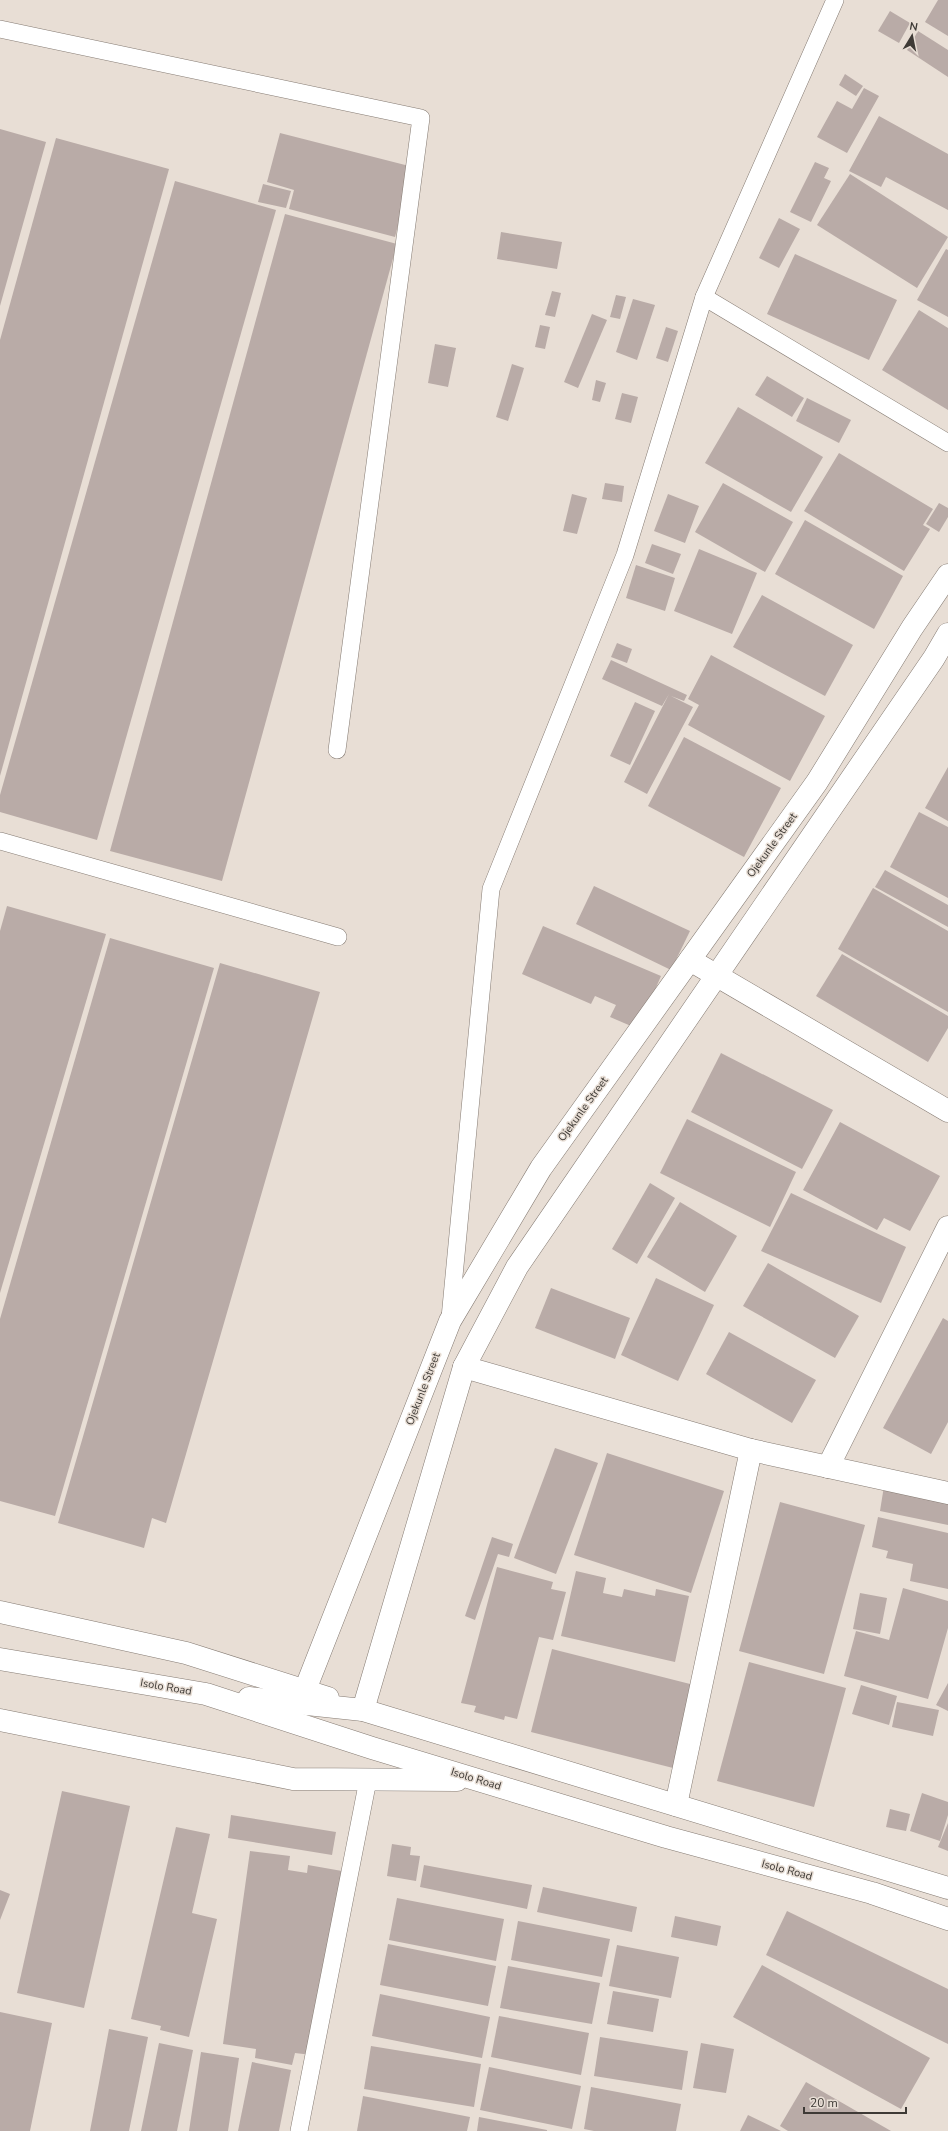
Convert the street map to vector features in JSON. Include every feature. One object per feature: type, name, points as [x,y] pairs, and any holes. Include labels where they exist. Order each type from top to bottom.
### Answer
[{"type":"street","name":"Ojekunle Street","points":[[305,1690],[450,1321],[541,1168],[817,782],[912,628],[948,575]]},
{"type":"street","points":[[363,1710],[464,1367],[517,1267],[717,978],[930,665],[948,634]]},
{"type":"street","points":[[690,960],[717,978],[948,1111]]},
{"type":"street","points":[[828,1466],[948,1227]]},
{"type":"street","points":[[464,1367],[751,1450],[948,1493]]},
{"type":"street","points":[[676,1805],[751,1450]]},
{"type":"street","points":[[0,1612],[186,1653],[305,1690],[363,1710],[948,1888]]},
{"type":"street","name":"Isolo Road","points":[[0,1659],[206,1694],[372,1748],[482,1780],[666,1837],[872,1893],[948,1919]]},
{"type":"street","points":[[206,1694],[363,1710]]},
{"type":"street","points":[[0,1720],[293,1779],[482,1780]]},
{"type":"lane","points":[[450,1321],[491,889],[625,555],[704,297],[835,0]]},
{"type":"lane","points":[[0,29],[421,118],[337,750]]},
{"type":"lane","points":[[704,297],[948,443]]},
{"type":"lane","points":[[0,841],[338,937]]},
{"type":"lane","points":[[299,2131],[368,1780]]},
{"type":"building","points":[[938,0],[948,0],[948,36],[925,22]]},
{"type":"building","points":[[890,11],[910,23],[899,43],[878,31]]},
{"type":"building","points":[[918,31],[948,50],[948,77],[907,50]]},
{"type":"building","points":[[845,74],[863,86],[856,96],[839,85]]},
{"type":"building","points":[[864,88],[879,96],[847,153],[817,137],[837,101],[852,109]]},
{"type":"building","points":[[879,116],[948,154],[948,210],[886,177],[881,187],[849,171]]},
{"type":"building","points":[[0,129],[46,142],[0,306]]},
{"type":"building","points":[[280,133],[413,167],[395,237],[289,209],[294,190],[267,182]]},
{"type":"building","points":[[56,138],[169,169],[0,776],[0,340]]},
{"type":"building","points":[[815,162],[829,168],[824,178],[831,181],[811,222],[790,212]]},
{"type":"building","points":[[850,174],[948,237],[917,288],[817,225]]},
{"type":"building","points":[[175,181],[276,210],[97,840],[0,812],[0,795]]},
{"type":"building","points":[[263,184],[291,191],[286,208],[258,202]]},
{"type":"building","points":[[285,214],[397,244],[222,881],[110,851]]},
{"type":"building","points":[[779,218],[800,229],[779,268],[759,258]]},
{"type":"building","points":[[501,232],[562,242],[557,269],[497,259]]},
{"type":"building","points":[[946,249],[948,250],[948,317],[917,300]]},
{"type":"building","points":[[795,254],[897,300],[869,360],[767,314]]},
{"type":"building","points":[[552,291],[561,293],[555,317],[545,315]]},
{"type":"building","points":[[616,295],[626,297],[620,319],[610,317]]},
{"type":"building","points":[[633,299],[655,305],[637,360],[616,352]]},
{"type":"building","points":[[919,310],[948,328],[948,410],[882,370]]},
{"type":"building","points":[[592,314],[607,320],[578,388],[564,382]]},
{"type":"building","points":[[540,325],[550,327],[545,349],[535,347]]},
{"type":"building","points":[[666,327],[678,331],[668,362],[656,358]]},
{"type":"building","points":[[435,344],[456,348],[448,387],[428,383]]},
{"type":"building","points":[[512,364],[524,368],[508,421],[496,417]]},
{"type":"building","points":[[767,376],[804,398],[792,417],[755,395]]},
{"type":"building","points":[[596,380],[606,383],[600,402],[592,400]]},
{"type":"building","points":[[622,393],[638,397],[631,423],[615,419]]},
{"type":"building","points":[[807,398],[851,420],[839,443],[796,421]]},
{"type":"building","points":[[738,407],[823,457],[791,512],[705,463]]},
{"type":"building","points":[[839,453],[933,509],[923,525],[930,529],[904,571],[804,511]]},
{"type":"building","points":[[605,483],[624,486],[622,502],[602,499]]},
{"type":"building","points":[[723,483],[793,522],[765,572],[695,532]]},
{"type":"building","points":[[572,494],[587,498],[577,534],[563,531]]},
{"type":"building","points":[[668,494],[699,506],[685,543],[654,531]]},
{"type":"building","points":[[939,503],[948,508],[948,517],[939,532],[926,524]]},
{"type":"building","points":[[805,520],[903,576],[874,629],[775,574]]},
{"type":"building","points":[[652,544],[681,554],[673,574],[645,563]]},
{"type":"building","points":[[699,549],[757,573],[732,634],[674,611]]},
{"type":"building","points":[[636,565],[675,578],[665,611],[626,598]]},
{"type":"building","points":[[762,595],[853,645],[825,696],[733,647]]},
{"type":"building","points":[[617,643],[632,649],[627,663],[611,657]]},
{"type":"building","points":[[711,655],[825,716],[790,781],[688,725],[699,705],[688,699]]},
{"type":"building","points":[[611,660],[687,695],[684,701],[671,696],[693,707],[647,794],[624,782],[669,694],[662,706],[602,679]]},
{"type":"building","points":[[635,702],[655,711],[630,765],[610,756]]},
{"type":"building","points":[[684,737],[781,788],[744,857],[648,806]]},
{"type":"building","points":[[948,767],[948,821],[925,808]]},
{"type":"building","points":[[919,812],[948,827],[948,898],[890,867]]},
{"type":"building","points":[[885,870],[948,905],[948,927],[875,887]]},
{"type":"building","points":[[594,886],[690,931],[671,970],[576,924]]},
{"type":"building","points":[[873,888],[948,931],[948,1012],[838,949]]},
{"type":"building","points":[[7,906],[106,934],[0,1293],[0,931]]},
{"type":"building","points":[[543,926],[661,976],[638,1029],[610,1017],[616,1005],[595,996],[591,1004],[522,974]]},
{"type":"building","points":[[110,938],[214,968],[55,1516],[0,1501],[0,1319]]},
{"type":"building","points":[[842,954],[948,1016],[948,1028],[928,1062],[816,996]]},
{"type":"building","points":[[220,963],[320,992],[166,1523],[152,1518],[144,1548],[58,1523]]},
{"type":"building","points":[[721,1053],[833,1110],[802,1169],[691,1112]]},
{"type":"building","points":[[687,1119],[796,1172],[770,1227],[660,1173]]},
{"type":"building","points":[[840,1122],[940,1176],[910,1231],[884,1218],[877,1230],[803,1190]]},
{"type":"building","points":[[650,1183],[675,1198],[637,1264],[612,1249]]},
{"type":"building","points":[[791,1193],[906,1247],[881,1303],[761,1251]]},
{"type":"building","points":[[680,1202],[737,1236],[705,1292],[647,1257]]},
{"type":"building","points":[[768,1263],[859,1316],[835,1358],[743,1306]]},
{"type":"building","points":[[656,1278],[714,1305],[678,1381],[621,1355]]},
{"type":"building","points":[[551,1288],[630,1318],[615,1359],[535,1328]]},
{"type":"building","points":[[943,1318],[948,1321],[948,1422],[931,1454],[883,1428]]},
{"type":"building","points":[[729,1332],[816,1380],[792,1423],[706,1374]]},
{"type":"building","points":[[555,1448],[598,1463],[556,1574],[514,1558]]},
{"type":"building","points":[[607,1453],[724,1491],[691,1593],[574,1555]]},
{"type":"building","points":[[884,1486],[948,1500],[948,1525],[880,1511]]},
{"type":"building","points":[[780,1502],[865,1525],[824,1674],[739,1651]]},
{"type":"building","points":[[878,1517],[948,1533],[948,1589],[910,1581],[913,1564],[886,1558],[888,1551],[872,1547]]},
{"type":"building","points":[[492,1537],[513,1544],[509,1557],[498,1554],[475,1620],[465,1616]]},
{"type":"building","points":[[497,1567],[553,1582],[551,1589],[566,1592],[553,1640],[539,1637],[517,1719],[505,1716],[504,1720],[474,1712],[476,1706],[461,1703]]},
{"type":"building","points":[[576,1571],[606,1578],[603,1593],[622,1597],[624,1589],[655,1596],[656,1589],[689,1596],[675,1662],[561,1636]]},
{"type":"building","points":[[903,1588],[948,1601],[948,1628],[928,1699],[844,1676],[856,1631],[889,1640]]},
{"type":"building","points":[[860,1593],[887,1598],[880,1634],[853,1629]]},
{"type":"building","points":[[552,1649],[698,1686],[677,1769],[531,1732]]},
{"type":"building","points":[[749,1662],[846,1688],[814,1807],[717,1781]]},
{"type":"building","points":[[948,1683],[948,1711],[936,1705]]},
{"type":"building","points":[[861,1685],[897,1696],[889,1725],[852,1714]]},
{"type":"building","points":[[897,1702],[939,1710],[933,1736],[892,1727]]},
{"type":"building","points":[[62,1791],[130,1806],[84,2008],[17,1993]]},
{"type":"building","points":[[922,1793],[948,1802],[948,1815],[940,1841],[910,1831]]},
{"type":"building","points":[[890,1809],[910,1814],[906,1831],[886,1827]]},
{"type":"building","points":[[231,1815],[336,1832],[332,1855],[228,1838]]},
{"type":"building","points":[[948,1823],[948,1851],[938,1847]]},
{"type":"building","points":[[176,1827],[210,1834],[192,1913],[217,1919],[189,2037],[160,2030],[161,2026],[131,2019]]},
{"type":"building","points":[[392,1844],[411,1847],[410,1855],[420,1856],[416,1881],[387,1876]]},
{"type":"building","points":[[250,1851],[290,1856],[288,1870],[307,1873],[308,1865],[342,1871],[312,2055],[295,2053],[292,2065],[255,2058],[256,2049],[223,2044]]},
{"type":"building","points":[[424,1865],[532,1885],[527,1909],[420,1887]]},
{"type":"building","points":[[543,1887],[637,1907],[632,1932],[537,1912]]},
{"type":"building","points":[[0,1890],[10,1894],[0,1920]]},
{"type":"building","points":[[397,1898],[504,1919],[496,1961],[389,1940]]},
{"type":"building","points":[[787,1911],[948,1989],[948,2044],[766,1955]]},
{"type":"building","points":[[675,1916],[721,1926],[717,1946],[671,1937]]},
{"type":"building","points":[[518,1921],[610,1939],[602,1977],[511,1960]]},
{"type":"building","points":[[388,1944],[496,1966],[488,2006],[380,1985]]},
{"type":"building","points":[[617,1945],[679,1957],[671,1998],[609,1986]]},
{"type":"building","points":[[762,1965],[930,2058],[901,2109],[733,2017]]},
{"type":"building","points":[[508,1966],[600,1983],[592,2024],[500,2008]]},
{"type":"building","points":[[613,1991],[659,1999],[653,2032],[607,2024]]},
{"type":"building","points":[[380,1994],[490,2017],[482,2058],[372,2036]]},
{"type":"building","points":[[0,2012],[52,2023],[30,2131],[0,2131]]},
{"type":"building","points":[[499,2016],[589,2033],[581,2075],[491,2057]]},
{"type":"building","points":[[109,2029],[148,2037],[129,2131],[90,2131]]},
{"type":"building","points":[[600,2037],[688,2051],[682,2090],[594,2076]]},
{"type":"building","points":[[159,2043],[193,2050],[177,2131],[141,2131]]},
{"type":"building","points":[[701,2043],[734,2049],[726,2093],[693,2088]]},
{"type":"building","points":[[371,2046],[481,2064],[474,2107],[364,2089]]},
{"type":"building","points":[[201,2052],[239,2058],[228,2131],[189,2131]]},
{"type":"building","points":[[252,2062],[291,2070],[279,2131],[238,2131]]},
{"type":"building","points":[[489,2067],[581,2086],[572,2129],[480,2110]]},
{"type":"building","points":[[806,2082],[891,2131],[788,2131],[780,2126]]},
{"type":"building","points":[[591,2087],[681,2104],[676,2131],[594,2131],[584,2129]]},
{"type":"building","points":[[363,2096],[470,2117],[467,2131],[357,2131]]},
{"type":"building","points":[[748,2115],[781,2131],[740,2131]]},
{"type":"building","points":[[479,2117],[547,2130],[547,2131],[477,2131]]}]
